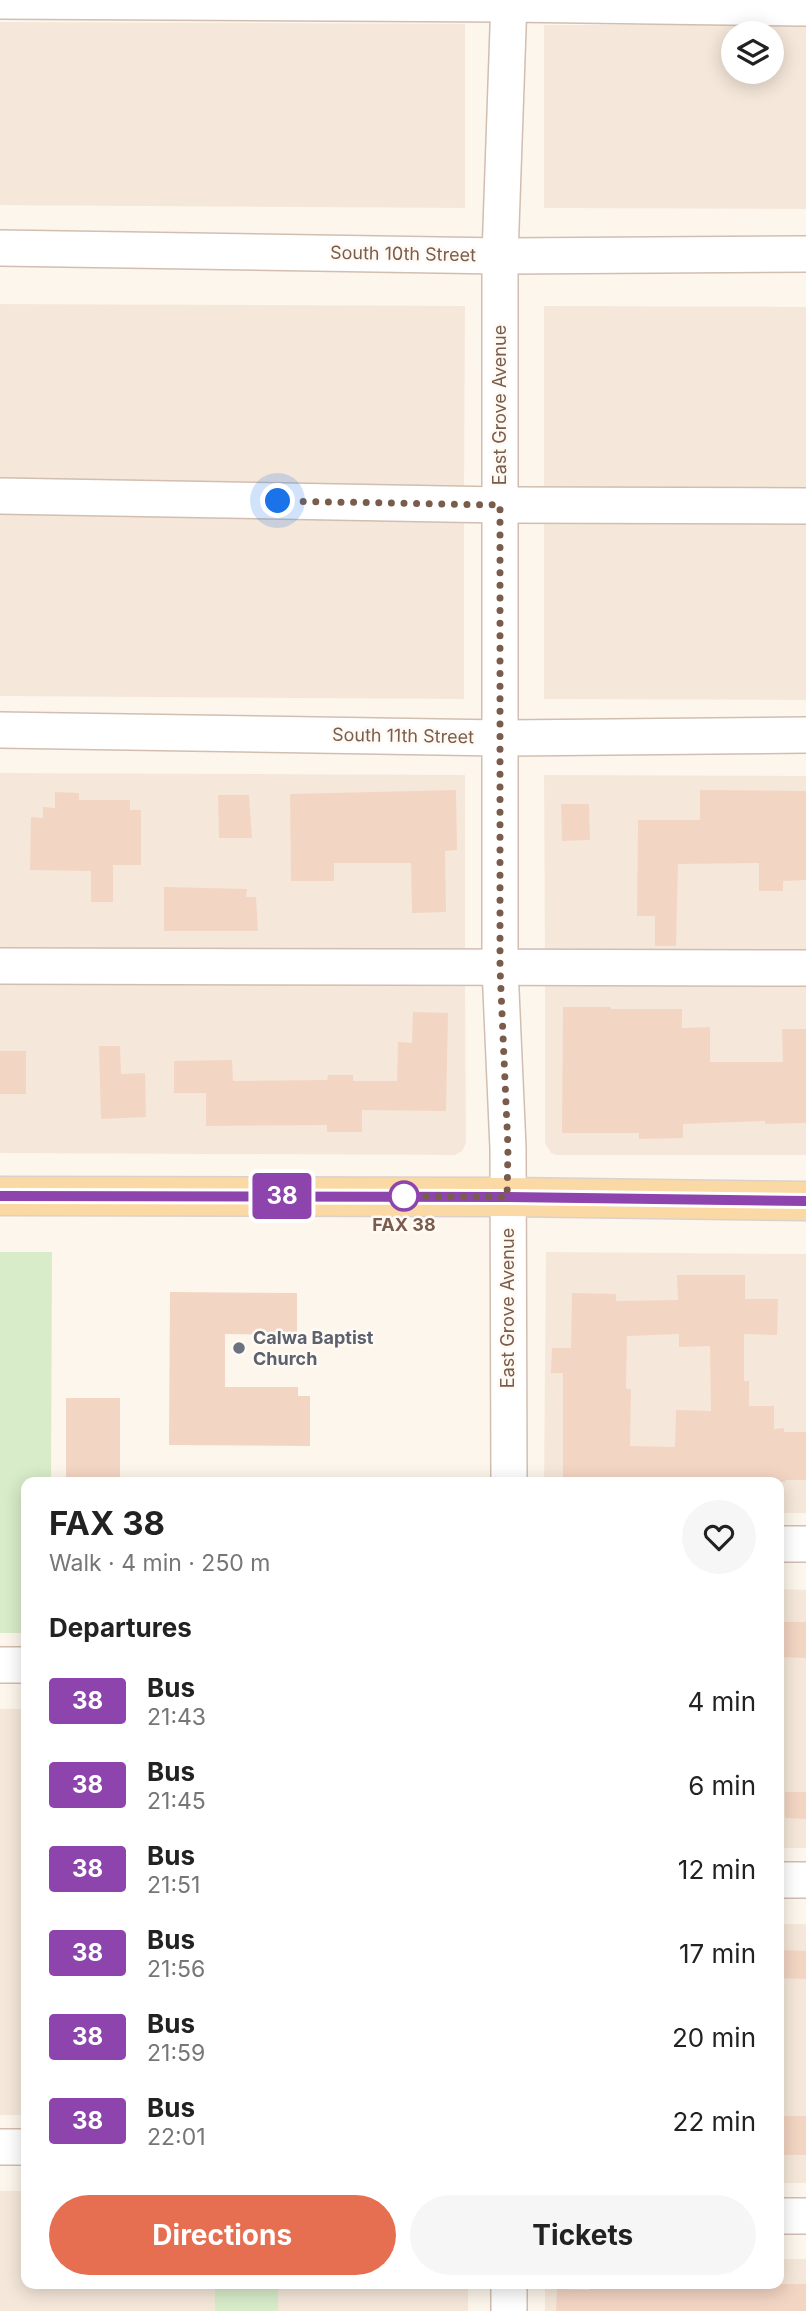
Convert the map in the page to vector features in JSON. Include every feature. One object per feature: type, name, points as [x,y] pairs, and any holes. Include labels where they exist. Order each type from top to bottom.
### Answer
[{"type":"main road","points":[[0,1196],[507,1197],[806,1201]]},
{"type":"street","points":[[0,1],[509,2],[806,8]]},
{"type":"street","name":"East Grove Avenue","points":[[509,2],[500,256],[500,968],[508,1148],[509,1477]]},
{"type":"street","name":"South 10th Street","points":[[0,248],[500,256],[806,254]]},
{"type":"street","points":[[0,496],[500,505],[806,506]]},
{"type":"street","name":"South 11th Street","points":[[0,730],[500,738],[806,735]]},
{"type":"street","points":[[0,966],[806,968]]},
{"type":"street","points":[[784,1544],[806,1544]]},
{"type":"street","points":[[0,1665],[21,1665]]},
{"type":"street","points":[[784,1880],[806,1880]]},
{"type":"street","points":[[0,2147],[21,2147]]},
{"type":"street","points":[[784,2216],[806,2216]]},
{"type":"street","points":[[509,2289],[509,2311]]},
{"type":"shaded area","points":[[0,22],[465,24],[465,208],[0,205]]},
{"type":"shaded area","points":[[544,25],[721,25],[721,84],[784,84],[784,25],[806,25],[806,209],[544,208]]},
{"type":"shaded area","points":[[0,304],[465,306],[464,490],[0,487]]},
{"type":"shaded area","points":[[544,306],[806,307],[806,491],[544,490]]},
{"type":"shaded area","points":[[0,513],[464,515],[464,699],[0,696]]},
{"type":"shaded area","points":[[544,515],[806,516],[806,700],[544,699]]},
{"type":"shaded area","points":[[0,773],[465,775],[465,959],[0,956]]},
{"type":"shaded area","points":[[544,775],[806,776],[806,959],[545,959]]},
{"type":"shaded area","points":[[0,982],[465,984],[466,1143],[462,1151],[455,1155],[0,1153]]},
{"type":"shaded area","points":[[545,984],[806,985],[806,1155],[551,1153],[545,1143]]},
{"type":"shaded area","points":[[546,1252],[806,1254],[806,1513],[784,1513],[784,1477],[544,1477]]},
{"type":"shaded area","points":[[784,1589],[806,1590],[806,1848],[784,1848]]},
{"type":"shaded area","points":[[0,1709],[21,1709],[21,2115],[0,2115]]},
{"type":"shaded area","points":[[784,1924],[806,1924],[806,2183],[784,2183]]},
{"type":"shaded area","points":[[0,2191],[21,2191],[21,2289],[215,2289],[215,2311],[0,2311]]},
{"type":"shaded area","points":[[784,2259],[806,2259],[806,2311],[545,2311],[545,2289],[784,2289]]},
{"type":"shaded area","points":[[278,2289],[468,2289],[468,2311],[278,2311]]},
{"type":"green space","points":[[0,1252],[52,1252],[51,1477],[21,1477],[21,1633],[0,1633]]},
{"type":"green space","points":[[215,2289],[278,2289],[278,2311],[215,2311]]},
{"type":"building","points":[[456,790],[457,850],[445,851],[446,912],[412,913],[411,863],[334,863],[334,881],[291,881],[290,794]]},
{"type":"building","points":[[700,790],[806,791],[806,880],[783,881],[783,891],[759,891],[759,863],[678,864],[676,946],[655,946],[655,916],[637,916],[638,820],[700,820]]},
{"type":"building","points":[[55,792],[79,793],[79,800],[130,800],[130,810],[141,810],[141,865],[113,865],[113,902],[91,902],[91,871],[30,870],[31,817],[43,818],[43,807],[55,808]]},
{"type":"building","points":[[218,795],[249,795],[252,838],[219,838]]},
{"type":"building","points":[[561,804],[589,804],[590,840],[562,841]]},
{"type":"building","points":[[164,887],[247,889],[246,897],[256,897],[258,931],[164,931]]},
{"type":"building","points":[[563,1007],[682,1009],[682,1028],[710,1027],[710,1062],[783,1062],[782,1029],[806,1029],[806,1123],[765,1124],[765,1121],[683,1124],[683,1138],[639,1139],[639,1133],[562,1133]]},
{"type":"building","points":[[413,1012],[448,1013],[446,1111],[362,1110],[362,1132],[327,1132],[327,1125],[206,1126],[206,1093],[174,1093],[174,1061],[232,1060],[233,1081],[327,1080],[328,1075],[353,1075],[353,1081],[397,1081],[398,1042],[412,1043]]},
{"type":"building","points":[[99,1046],[120,1046],[121,1074],[145,1073],[146,1117],[101,1119]]},
{"type":"building","points":[[0,1051],[26,1051],[26,1094],[0,1094]]},
{"type":"building","points":[[677,1275],[745,1275],[745,1299],[778,1299],[777,1335],[744,1334],[744,1381],[749,1381],[749,1406],[774,1406],[774,1429],[806,1432],[806,1480],[784,1482],[784,1477],[563,1477],[563,1373],[551,1373],[552,1348],[571,1348],[572,1293],[616,1294],[616,1301],[678,1300]],"holes":[[[679,1334],[679,1347],[710,1346],[711,1411],[676,1410],[675,1447],[630,1446],[631,1389],[626,1389],[627,1336]]]},
{"type":"building","points":[[170,1292],[297,1293],[297,1335],[225,1334],[225,1387],[298,1387],[298,1396],[310,1396],[310,1446],[169,1445]]},
{"type":"building","points":[[66,1398],[120,1398],[120,1477],[66,1477]]},
{"type":"building","points":[[784,1622],[806,1622],[806,1658],[784,1657]]},
{"type":"building","points":[[785,1792],[806,1792],[806,1819],[785,1818]]},
{"type":"building","points":[[784,1950],[806,1951],[806,1979],[784,1978]]},
{"type":"building","points":[[784,2116],[806,2116],[806,2155],[784,2155]]},
{"type":"building","points":[[784,2284],[806,2284],[806,2311],[556,2311],[557,2289],[784,2289]]},
{"type":"bus line","name":"38","points":[[0,1196],[507,1197],[806,1201]]},
{"type":"place","name":"FAX 38","points":[[404,1196]]},
{"type":"place","name":"Calwa Baptist Church","points":[[239,1348]]},
{"type":"route","points":[[278,501],[500,505],[500,968],[508,1148],[507,1197],[400,1196],[404,1196]]}]
